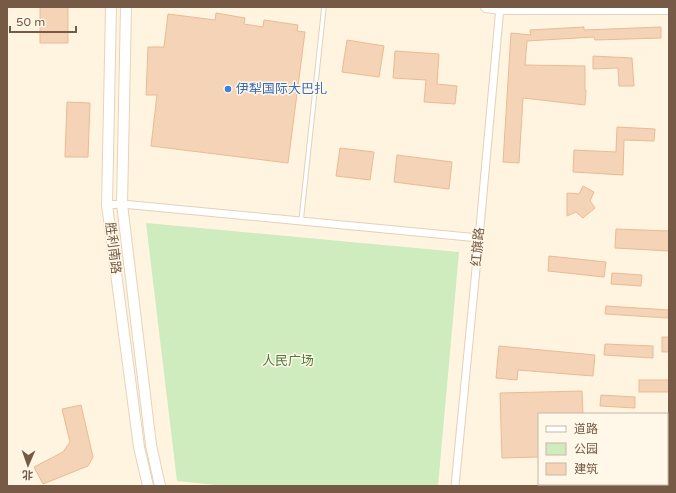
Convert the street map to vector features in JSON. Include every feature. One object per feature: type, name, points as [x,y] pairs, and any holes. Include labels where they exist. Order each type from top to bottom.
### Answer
[{"type":"main road","name":"胜利南路","points":[[111,7],[107,205],[139,447],[148,486]]},
{"type":"main road","name":"胜利南路","points":[[126,7],[122,204],[151,444],[160,486]]},
{"type":"main road","points":[[486,7],[669,9]]},
{"type":"street","name":"红旗路","points":[[455,486],[500,8]]},
{"type":"street","points":[[107,205],[122,204],[479,238]]},
{"type":"lane","points":[[301,221],[324,7]]},
{"type":"green space","name":"人民广场","points":[[146,223],[459,252],[438,486],[225,486],[177,481]]},
{"type":"building","points":[[40,7],[68,7],[68,43],[40,43]]},
{"type":"building","name":"伊犁国际大巴扎","points":[[216,13],[245,18],[244,24],[263,27],[264,20],[298,25],[297,31],[305,32],[288,163],[151,146],[157,95],[146,95],[148,47],[164,47],[168,14],[215,20]]},
{"type":"building","points":[[584,27],[584,30],[661,27],[661,38],[595,40],[594,37],[527,41],[525,65],[585,66],[585,105],[523,98],[519,163],[503,162],[511,33],[531,35],[530,30]]},
{"type":"building","points":[[347,40],[384,46],[379,77],[342,72]]},
{"type":"building","points":[[395,51],[439,54],[437,84],[457,86],[455,104],[424,102],[426,80],[393,78]]},
{"type":"building","points":[[593,56],[632,58],[634,86],[619,86],[618,68],[593,69]]},
{"type":"building","points":[[67,102],[90,103],[88,157],[65,157]]},
{"type":"building","points":[[617,127],[655,129],[654,141],[624,140],[623,175],[573,172],[574,150],[616,152]]},
{"type":"building","points":[[340,148],[374,152],[370,180],[336,176]]},
{"type":"building","points":[[397,155],[452,162],[449,189],[394,182]]},
{"type":"building","points":[[583,186],[594,192],[590,201],[595,208],[583,218],[576,212],[567,216],[567,193],[579,194]]},
{"type":"building","points":[[616,229],[669,231],[669,251],[615,248]]},
{"type":"building","points":[[549,256],[606,262],[604,277],[548,271]]},
{"type":"building","points":[[612,273],[642,275],[641,286],[611,284]]},
{"type":"building","points":[[606,306],[669,310],[668,318],[605,314]]},
{"type":"building","points":[[662,337],[669,337],[669,352],[662,352]]},
{"type":"building","points":[[605,344],[653,346],[653,358],[604,355]]},
{"type":"building","points":[[499,346],[595,355],[593,376],[518,370],[517,380],[496,378]]},
{"type":"building","points":[[639,380],[669,380],[669,392],[639,392]]},
{"type":"building","points":[[582,391],[583,413],[538,413],[538,457],[502,458],[500,393]]},
{"type":"building","points":[[601,395],[635,397],[635,408],[600,406]]},
{"type":"building","points":[[81,405],[93,457],[88,466],[43,484],[34,467],[63,452],[70,442],[62,409]]},
{"type":"place","name":"伊犁国际大巴扎","points":[[228,89]]}]
